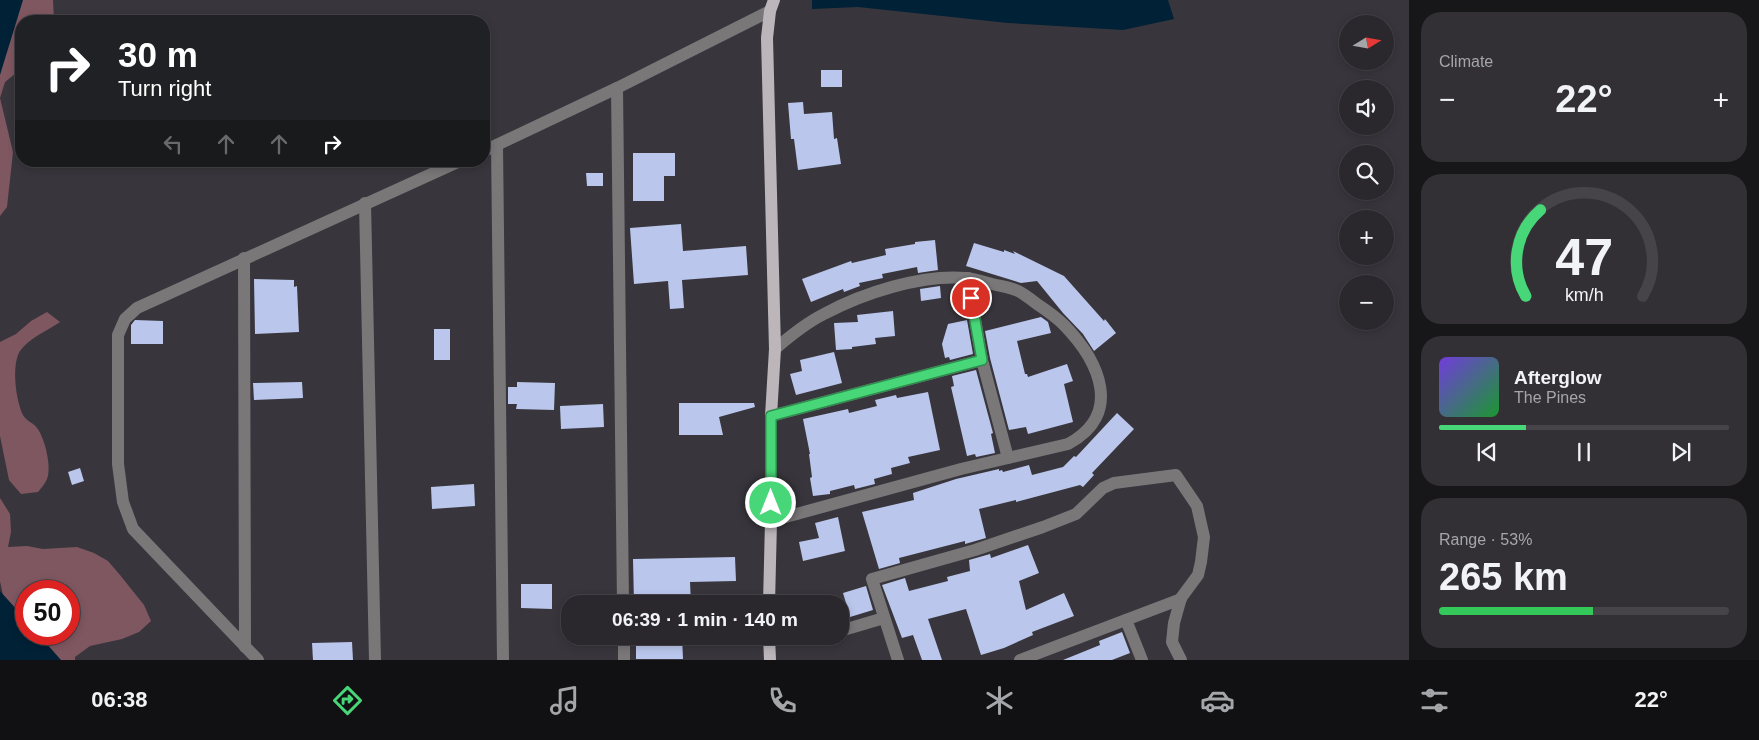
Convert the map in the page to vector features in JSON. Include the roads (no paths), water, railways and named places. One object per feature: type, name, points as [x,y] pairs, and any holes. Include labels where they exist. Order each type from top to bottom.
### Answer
[{"type":"main road","points":[[769,595],[771,416],[775,350],[767,38],[772,5]]},
{"type":"main road","points":[[770,645],[770,660]]},
{"type":"street","points":[[490,148],[617,88],[772,5]]},
{"type":"street","points":[[617,88],[624,595]]},
{"type":"street","points":[[497,145],[503,660]]},
{"type":"street","points":[[258,660],[133,529],[123,502],[118,464],[118,335],[125,319],[137,308],[446,167]]},
{"type":"street","points":[[365,203],[375,660]]},
{"type":"street","points":[[244,258],[245,647]]},
{"type":"street","points":[[771,520],[1068,444],[1084,434],[1092,426],[1100,411],[1102,388],[1088,356],[1064,325],[1052,315],[1018,291],[968,278],[947,278],[913,282],[846,303],[823,314],[799,329],[775,350]]},
{"type":"street","points":[[968,278],[982,360],[1008,458]]},
{"type":"street","points":[[771,416],[982,360]]},
{"type":"street","points":[[898,660],[872,578],[975,550],[1043,527],[1076,514],[1104,488],[1114,483],[1176,475],[1197,506],[1204,537],[1198,575],[1182,599],[1174,623],[1172,642],[1181,660]]},
{"type":"street","points":[[1020,660],[1182,599]]},
{"type":"street","points":[[849,628],[884,618]]},
{"type":"street","points":[[1126,620],[1142,660]]},
{"type":"street","points":[[624,645],[624,660]]},
{"type":"water","points":[[0,0],[23,0],[18,15],[15,15],[15,26],[0,75]]},
{"type":"water","points":[[812,0],[1168,0],[1174,19],[1123,30],[1008,23],[858,7],[812,9]]},
{"type":"water","points":[[0,591],[15,608],[15,645],[48,645],[61,660],[0,660]]}]
